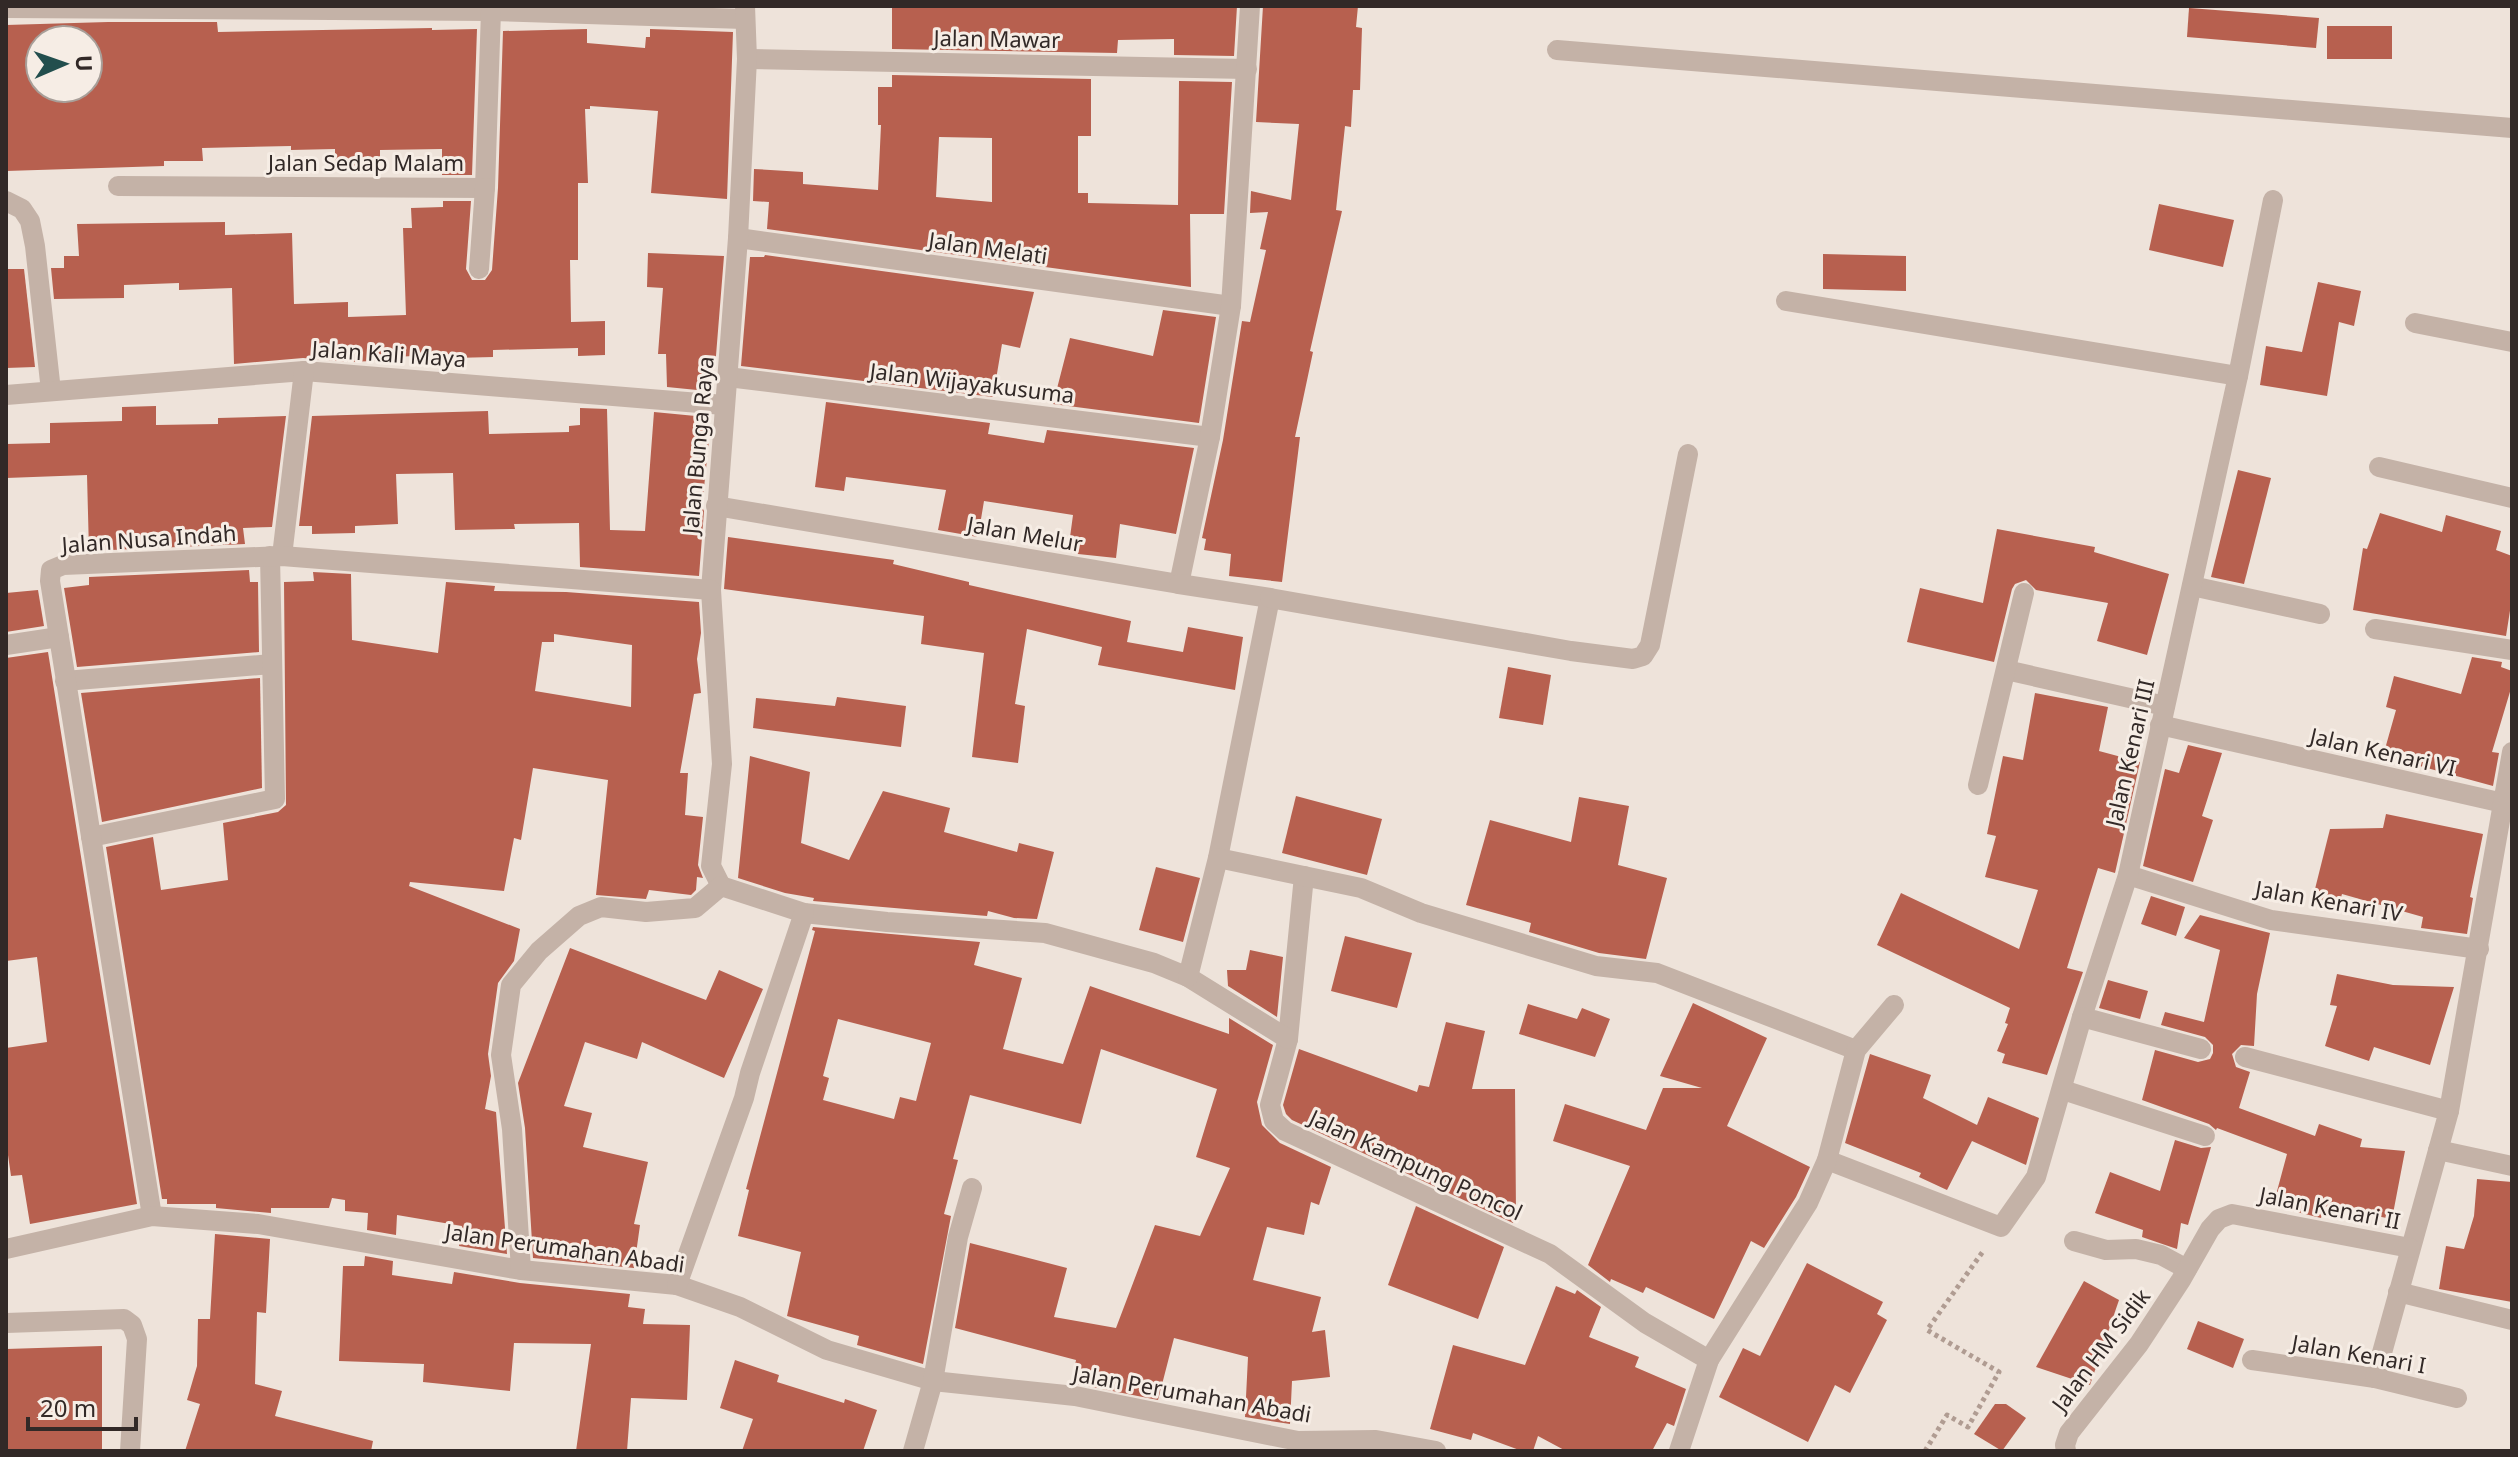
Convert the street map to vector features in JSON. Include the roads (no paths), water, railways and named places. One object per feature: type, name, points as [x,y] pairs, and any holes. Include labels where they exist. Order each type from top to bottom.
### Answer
[{"type":"street","points":[[1179,584],[1210,437],[1231,306],[1250,6]]},
{"type":"street","points":[[6,8],[744,12]]},
{"type":"street","name":"Jalan Sedap Malam","points":[[118,186],[485,188],[491,11]]},
{"type":"street","name":"Jalan Bunga Raya","points":[[721,886],[711,866],[722,764],[711,590],[738,238],[747,59],[744,12]]},
{"type":"street","points":[[1557,50],[2512,128]]},
{"type":"street","name":"Jalan Mawar","points":[[747,59],[1247,69]]},
{"type":"street","points":[[479,269],[485,188]]},
{"type":"street","name":"Jalan Kenari III","points":[[1827,1160],[2001,1227],[2036,1177],[2082,1017],[2128,875],[2238,376],[2273,200]]},
{"type":"street","points":[[6,201],[22,209],[30,221],[51,391]]},
{"type":"street","name":"Jalan Melati","points":[[738,238],[1231,306]]},
{"type":"street","points":[[1786,301],[2238,376]]},
{"type":"street","points":[[2415,323],[2512,342]]},
{"type":"street","points":[[91,837],[275,799],[272,664],[276,556],[304,371]]},
{"type":"street","name":"Jalan Kali Maya","points":[[6,395],[304,371],[724,405]]},
{"type":"street","name":"Jalan Wijayakusuma","points":[[728,377],[1210,437]]},
{"type":"street","name":"Jalan Melur","points":[[716,506],[1625,659],[1643,656],[1650,645],[1688,454]]},
{"type":"street","points":[[2379,467],[2512,498]]},
{"type":"street","name":"Jalan Nusa Indah","points":[[152,1216],[65,681],[51,570],[63,565],[276,556],[711,590]]},
{"type":"street","points":[[2192,586],[2320,614]]},
{"type":"street","points":[[1978,785],[2024,593]]},
{"type":"street","points":[[1188,977],[1218,858],[1270,598]]},
{"type":"street","points":[[2375,629],[2512,650]]},
{"type":"street","points":[[6,645],[59,637]]},
{"type":"street","points":[[65,681],[272,664]]},
{"type":"street","name":"Jalan Kenari VI","points":[[2006,670],[2163,715],[2254,748],[2507,804]]},
{"type":"street","points":[[2375,1378],[2449,1111],[2507,804],[2512,752]]},
{"type":"street","points":[[1218,858],[1361,888],[1421,913],[1596,966],[1657,973],[1856,1050]]},
{"type":"street","name":"Jalan Kenari IV","points":[[2128,875],[2271,920],[2479,949]]},
{"type":"street","name":"Jalan Kampung Poncol","points":[[1304,876],[1288,1039],[1270,1105],[1274,1121],[1285,1131],[1550,1254],[1645,1323],[1709,1360]]},
{"type":"street","points":[[521,1270],[512,1129],[501,1055],[511,985],[539,951],[579,916],[601,907],[646,912],[695,908],[721,886],[804,913],[1045,933],[1154,963],[1188,977],[1288,1039]]},
{"type":"street","points":[[677,1285],[744,1098],[804,913]]},
{"type":"street","points":[[1679,1451],[1709,1360],[1808,1203],[1827,1160],[1856,1050],[1894,1005]]},
{"type":"street","points":[[2082,1017],[2201,1049]]},
{"type":"street","points":[[2245,1057],[2449,1111]]},
{"type":"street","points":[[2063,1090],[2205,1136]]},
{"type":"street","points":[[2438,1150],[2512,1166]]},
{"type":"street","points":[[913,1451],[933,1381],[958,1237],[972,1188]]},
{"type":"street","name":"Jalan Kenari II","points":[[2184,1275],[2210,1229],[2219,1219],[2232,1214],[2410,1248]]},
{"type":"street","name":"Jalan Perumahan Abadi","points":[[6,1249],[152,1216],[258,1224],[521,1270],[677,1285],[740,1307],[827,1350],[933,1381],[1075,1396],[1298,1446],[1376,1440],[1436,1451]]},
{"type":"street","points":[[2074,1241],[2106,1250],[2136,1249],[2161,1255],[2184,1275]]},
{"type":"street","name":"Jalan HM Sidik","points":[[2066,1451],[2069,1433],[2139,1344],[2184,1275]]},
{"type":"street","points":[[2398,1292],[2512,1320]]},
{"type":"street","points":[[6,1323],[124,1319],[132,1325],[137,1339],[130,1451]]},
{"type":"street","name":"Jalan Kenari I","points":[[2252,1360],[2375,1378],[2457,1398]]}]
